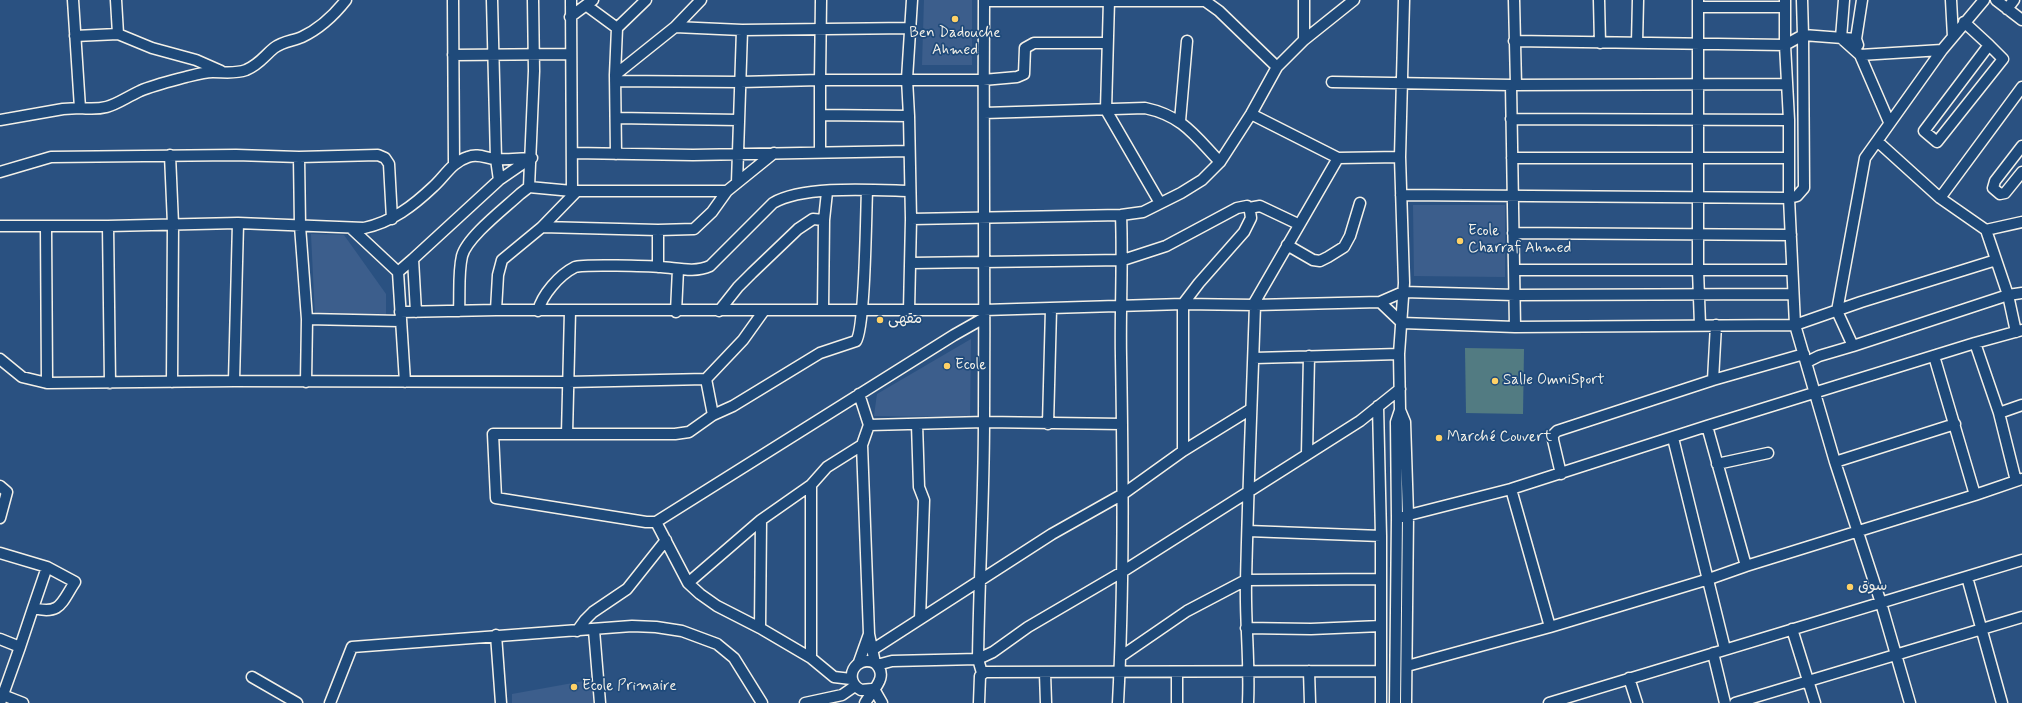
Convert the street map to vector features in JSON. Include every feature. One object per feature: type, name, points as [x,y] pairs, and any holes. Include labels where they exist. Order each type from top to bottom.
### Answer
[{"type":"street","points":[[73,0],[80,108]]},
{"type":"street","points":[[116,0],[118,34]]},
{"type":"street","points":[[75,36],[118,34],[211,69],[224,72],[245,71],[266,58],[274,48],[284,42],[302,37],[337,11],[346,0]]},
{"type":"street","points":[[453,0],[454,163]]},
{"type":"street","points":[[492,0],[496,159],[499,180]]},
{"type":"street","points":[[529,187],[532,158],[533,0]]},
{"type":"street","points":[[496,310],[498,270],[502,260],[542,228],[575,191],[570,17],[571,0]]},
{"type":"street","points":[[617,28],[646,0]]},
{"type":"street","points":[[618,79],[675,27],[701,0]]},
{"type":"street","points":[[820,152],[821,0]]},
{"type":"street","points":[[909,311],[911,219],[907,80],[912,0]]},
{"type":"street","points":[[1109,0],[1106,42],[1106,110],[1160,203]]},
{"type":"street","points":[[1304,0],[1304,40]]},
{"type":"street","points":[[911,219],[984,216],[1121,215],[1142,212],[1202,180],[1220,162],[1251,114],[1277,67],[1304,40],[1354,0]]},
{"type":"street","points":[[1395,703],[1397,518],[1396,422],[1400,410],[1399,354],[1403,292],[1400,156],[1404,0]]},
{"type":"street","points":[[1514,0],[1511,119],[1515,327]]},
{"type":"street","points":[[1599,0],[1600,43]]},
{"type":"street","points":[[1637,43],[1638,0]]},
{"type":"street","points":[[1401,195],[1698,196],[1789,198],[1797,196],[1804,188],[1802,0]]},
{"type":"street","points":[[1841,38],[1844,0]]},
{"type":"street","points":[[1862,0],[1856,39],[1860,55],[1889,122]]},
{"type":"street","points":[[1951,0],[1953,37]]},
{"type":"street","points":[[1853,346],[1837,311],[1865,158],[1889,122],[1942,50],[1984,0]]},
{"type":"street","points":[[1996,0],[2022,20]]},
{"type":"street","points":[[2007,8],[2014,0]]},
{"type":"street","points":[[979,703],[979,683],[982,673],[978,659],[984,422],[984,1],[1205,1],[1218,11],[1277,67]]},
{"type":"street","points":[[570,17],[590,3],[617,28],[618,79],[616,154]]},
{"type":"street","points":[[1700,325],[1698,270],[1698,3],[1785,4],[1785,45],[1789,120],[1789,198],[1795,325],[1806,358],[1835,462],[1881,603],[1910,703]]},
{"type":"street","points":[[1964,22],[2003,59],[1937,142],[1924,131],[1988,45]]},
{"type":"street","points":[[675,27],[742,30],[910,28]]},
{"type":"street","points":[[737,182],[742,30]]},
{"type":"street","points":[[1514,41],[1785,45],[1802,35],[1856,39]]},
{"type":"street","points":[[1841,38],[1860,55],[1942,50]]},
{"type":"street","points":[[618,79],[740,82],[820,80],[983,80],[1017,77],[1024,74],[1025,48],[1034,43],[1106,42]]},
{"type":"street","points":[[1180,121],[1187,42]]},
{"type":"street","points":[[454,55],[571,54]]},
{"type":"street","points":[[0,120],[80,108],[106,108],[151,87],[211,69]]},
{"type":"street","points":[[1332,82],[1513,85],[1787,84]]},
{"type":"street","points":[[1940,198],[2022,87]]},
{"type":"street","points":[[984,113],[1146,108],[1167,114],[1180,121],[1220,162]]},
{"type":"street","points":[[1251,114],[1338,158],[1400,156]]},
{"type":"street","points":[[820,115],[909,116]]},
{"type":"street","points":[[616,118],[739,120]]},
{"type":"street","points":[[1511,119],[1698,121],[1789,120]]},
{"type":"street","points":[[1397,518],[1511,489],[1561,474],[1707,426],[1975,343],[2019,331],[1986,230],[1940,198],[1877,141]]},
{"type":"street","points":[[2022,146],[1996,181],[1993,188],[2000,194],[2005,193],[2022,172]]},
{"type":"street","points":[[573,153],[737,154],[774,152],[909,151]]},
{"type":"street","points":[[542,228],[658,230],[694,229],[712,212],[727,191],[774,152]]},
{"type":"street","points":[[0,172],[51,157],[170,155],[299,157],[378,155],[386,158],[389,164],[392,219]]},
{"type":"street","points":[[170,155],[173,224],[172,382]]},
{"type":"street","points":[[0,226],[46,227],[238,223],[352,229],[379,225],[392,219],[434,186],[454,163],[473,155],[496,159],[532,158]]},
{"type":"street","points":[[299,157],[300,226],[307,319],[306,382]]},
{"type":"street","points":[[398,272],[499,180],[532,158]]},
{"type":"street","points":[[1248,703],[1249,672],[1246,628],[1246,580],[1254,358],[1254,305],[1298,224],[1338,158]]},
{"type":"street","points":[[1512,158],[1788,158]]},
{"type":"street","points":[[459,311],[460,269],[462,255],[467,243],[529,187],[575,191],[727,191]]},
{"type":"street","points":[[538,311],[543,297],[549,289],[575,267],[658,266],[702,270],[710,266],[773,203],[783,197],[807,192],[868,190],[910,191]]},
{"type":"street","points":[[868,190],[862,311],[859,335],[856,341],[820,353],[733,406],[713,415],[688,432],[675,434],[493,434],[496,498],[646,522],[656,522],[954,335],[984,314]]},
{"type":"street","points":[[823,310],[824,220],[827,192]]},
{"type":"street","points":[[1287,245],[1313,260],[1320,261],[1328,257],[1344,247],[1350,236],[1360,203]]},
{"type":"street","points":[[911,263],[1123,260],[1166,246],[1236,208],[1244,206],[1249,208],[1260,206],[1298,224]]},
{"type":"street","points":[[1183,451],[1183,304],[1244,232],[1251,218],[1249,208]]},
{"type":"street","points":[[1118,703],[1124,494],[1120,307],[1123,260],[1121,215]]},
{"type":"street","points":[[719,311],[738,287],[798,229],[813,219],[824,220]]},
{"type":"street","points":[[1986,230],[2022,222]]},
{"type":"street","points":[[234,381],[238,223]]},
{"type":"street","points":[[108,226],[110,383]]},
{"type":"street","points":[[46,227],[47,383]]},
{"type":"street","points":[[352,229],[398,272],[405,382]]},
{"type":"street","points":[[658,230],[658,266]]},
{"type":"street","points":[[1513,233],[1791,235]]},
{"type":"street","points":[[414,258],[416,312]]},
{"type":"street","points":[[1380,302],[1402,323],[1515,327],[1795,325],[1996,260]]},
{"type":"street","points":[[676,312],[678,269]]},
{"type":"street","points":[[1515,270],[1792,270]]},
{"type":"street","points":[[307,319],[400,316],[416,312],[496,310],[676,312],[823,310],[984,314],[1051,309],[1183,304],[1254,305],[1380,302],[1403,292],[1515,295],[1793,294]]},
{"type":"street","points":[[1561,474],[1553,440],[1553,435],[1557,431],[1713,380],[1819,356],[2008,295],[2022,293]]},
{"type":"street","points":[[1048,424],[1051,309]]},
{"type":"street","points":[[568,434],[570,311]]},
{"type":"street","points":[[0,359],[22,377],[47,383],[234,381],[568,382],[706,380],[743,340],[763,312]]},
{"type":"street","points":[[1713,380],[1716,325]]},
{"type":"street","points":[[1407,666],[1709,579],[1857,531],[1976,495],[2019,480],[1999,413],[1975,343]]},
{"type":"street","points":[[1254,358],[1399,354]]},
{"type":"street","points":[[1307,454],[1309,356]]},
{"type":"street","points":[[1934,356],[1976,495]]},
{"type":"street","points":[[706,380],[713,415]]},
{"type":"street","points":[[859,662],[870,661],[876,664],[892,661],[978,659],[993,652],[1028,627],[1122,572],[1360,421],[1400,389]]},
{"type":"street","points":[[859,394],[869,425],[862,445],[868,634],[881,678],[865,703]]},
{"type":"street","points":[[1999,413],[2022,405]]},
{"type":"street","points":[[1378,406],[1381,536],[1381,703]]},
{"type":"street","points":[[872,650],[1052,534],[1124,494],[1183,451],[1251,409]]},
{"type":"street","points":[[1400,410],[1405,422],[1408,515],[1406,703]]},
{"type":"street","points":[[869,425],[984,422],[1122,424]]},
{"type":"street","points":[[917,424],[919,487],[924,500],[920,619]]},
{"type":"street","points":[[1835,462],[1955,424]]},
{"type":"street","points":[[1707,426],[1746,566]]},
{"type":"street","points":[[1673,438],[1709,579],[1725,649]]},
{"type":"street","points":[[688,583],[761,520],[811,485],[827,467],[862,445]]},
{"type":"street","points":[[1717,464],[1768,453]]},
{"type":"street","points":[[810,658],[811,485]]},
{"type":"street","points":[[0,486],[7,492],[0,518]]},
{"type":"street","points":[[1511,489],[1550,626]]},
{"type":"street","points":[[760,628],[761,520]]},
{"type":"street","points":[[656,522],[688,583],[717,606],[760,628],[810,658],[834,677],[854,684],[867,691],[873,689]]},
{"type":"street","points":[[1248,531],[1381,536]]},
{"type":"street","points":[[577,631],[584,620],[593,612],[627,589],[666,540]]},
{"type":"street","points":[[0,553],[47,567],[76,582],[55,609],[50,612],[33,608]]},
{"type":"street","points":[[1549,703],[1712,652],[1967,578],[2022,560]]},
{"type":"street","points":[[23,703],[1,697],[20,647],[47,567]]},
{"type":"street","points":[[1396,573],[1407,572]]},
{"type":"street","points":[[1967,578],[2002,703]]},
{"type":"street","points":[[1120,657],[1187,611],[1246,580],[1380,579]]},
{"type":"street","points":[[1735,703],[2022,617]]},
{"type":"street","points":[[330,703],[352,647],[632,626],[656,627],[682,631],[707,639],[717,644],[734,658],[762,703]]},
{"type":"street","points":[[1246,628],[1311,629],[1381,626]]},
{"type":"street","points":[[1792,629],[1815,703]]},
{"type":"street","points":[[594,630],[600,703]]},
{"type":"street","points":[[860,703],[854,684],[852,670],[859,662],[868,634]]},
{"type":"street","points":[[496,635],[501,703]]},
{"type":"street","points":[[0,639],[20,647]]},
{"type":"street","points":[[1712,652],[1725,703]]},
{"type":"street","points":[[982,673],[1309,672],[1381,670]]},
{"type":"street","points":[[1177,672],[1177,703]]},
{"type":"street","points":[[1309,672],[1310,703]]},
{"type":"street","points":[[1045,673],[1046,703]]},
{"type":"street","points":[[252,678],[297,703]]},
{"type":"street","points":[[1629,678],[1637,703]]},
{"type":"street","points":[[805,703],[842,695],[854,684]]},
{"type":"street","points":[[873,689],[882,703]]},
{"type":"shaded area","points":[[924,0],[972,0],[972,65],[922,65]]},
{"type":"shaded area","name":"Ecole Charraf Ahmed","points":[[1413,205],[1505,205],[1505,277],[1414,276]]},
{"type":"shaded area","points":[[311,234],[344,235],[386,294],[386,317],[315,316]]},
{"type":"shaded area","name":"Ecole","points":[[971,339],[970,417],[874,416],[877,394]]},
{"type":"shaded area","name":"Ecole Primaire","points":[[595,679],[596,703],[512,703],[512,694]]},
{"type":"green space","name":"Salle OmniSport","points":[[1465,348],[1524,349],[1523,414],[1466,413]]},
{"type":"place","name":"Ben Dadouche Ahmed","points":[[955,19]]},
{"type":"place","name":"Ecole Charraf Ahmed","points":[[1460,241]]},
{"type":"place","name":"مقهى","points":[[880,320]]},
{"type":"place","name":"Ecole","points":[[947,366]]},
{"type":"place","name":"Salle OmniSport","points":[[1495,381]]},
{"type":"place","name":"Marché Couvert","points":[[1439,438]]},
{"type":"place","name":"سوق","points":[[1850,587]]},
{"type":"place","name":"Ecole Primaire","points":[[574,687]]}]
